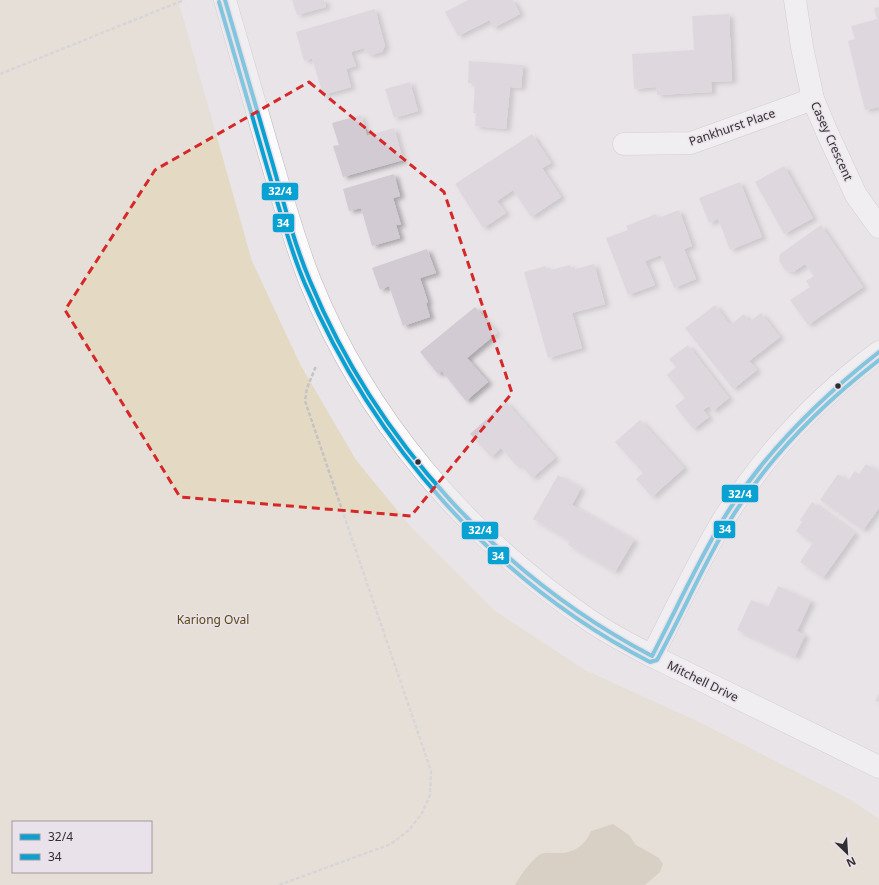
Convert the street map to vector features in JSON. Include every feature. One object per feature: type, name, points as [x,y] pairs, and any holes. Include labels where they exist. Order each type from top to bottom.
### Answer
[{"type":"street","name":"Mitchell Drive","points":[[225,0],[289,220],[310,282],[335,336],[380,410],[436,483],[495,546],[555,596],[584,617],[652,656],[879,767]]},
{"type":"street","name":"Casey Crescent","points":[[795,0],[802,47],[813,99],[856,195],[879,227]]},
{"type":"street","name":"Pankhurst Place","points":[[624,144],[691,143],[813,99]]},
{"type":"street","points":[[652,656],[725,517],[758,470],[799,422],[835,387],[879,352]]},
{"type":"path","points":[[0,74],[184,0]]},
{"type":"path","points":[[278,885],[391,844],[409,830],[422,813],[430,795],[431,771],[305,401],[307,388],[316,366]]},
{"type":"highlighted area","points":[[309,82],[444,192],[512,393],[411,516],[180,497],[65,310],[155,170]]},
{"type":"green space","name":"Kariong Oval","points":[[0,0],[178,0],[252,261],[300,364],[356,460],[410,526],[495,611],[585,670],[701,723],[851,800],[879,819],[879,885],[0,885]]},
{"type":"shaded area","points":[[613,824],[629,835],[636,845],[659,858],[663,864],[660,872],[645,885],[515,885],[530,864],[541,854],[563,853],[578,848],[582,845],[591,831]]},
{"type":"building","points":[[292,0],[324,0],[326,7],[297,15]]},
{"type":"building","points":[[468,0],[513,0],[520,14],[493,28],[490,20],[458,36],[445,12]]},
{"type":"building","points":[[879,7],[879,107],[865,110],[848,41],[855,39],[851,26],[877,19],[874,8]]},
{"type":"building","points":[[375,9],[385,46],[382,52],[371,55],[365,52],[364,48],[351,52],[356,66],[346,69],[351,87],[323,95],[312,58],[304,61],[296,32]]},
{"type":"building","points":[[729,14],[732,81],[711,82],[712,92],[657,95],[656,87],[634,89],[632,54],[694,50],[692,16]]},
{"type":"building","points":[[469,61],[523,65],[521,88],[510,87],[506,129],[475,126],[476,113],[473,113],[475,84],[468,83]]},
{"type":"building","points":[[410,82],[418,111],[394,118],[385,89]]},
{"type":"building","points":[[361,115],[367,136],[394,128],[403,160],[343,177],[333,146],[339,145],[332,123]]},
{"type":"building","points":[[532,134],[551,163],[542,168],[561,197],[531,217],[513,190],[497,201],[506,213],[483,228],[455,184]]},
{"type":"building","points":[[784,166],[813,218],[784,234],[755,182]]},
{"type":"building","points":[[394,174],[400,196],[393,198],[401,225],[396,225],[400,238],[372,246],[361,208],[349,211],[343,189]]},
{"type":"building","points":[[740,182],[762,237],[730,250],[718,219],[709,223],[699,198]]},
{"type":"building","points":[[679,210],[692,246],[684,249],[696,279],[674,288],[661,255],[645,261],[655,285],[628,295],[606,238],[628,230],[626,226],[656,214],[658,218]]},
{"type":"building","points":[[821,225],[863,287],[808,325],[790,300],[810,287],[806,281],[814,276],[805,264],[793,272],[785,270],[779,261],[780,254]]},
{"type":"building","points":[[427,249],[436,273],[420,278],[428,302],[426,303],[430,317],[403,326],[389,286],[380,290],[372,268]]},
{"type":"building","points":[[594,264],[605,304],[572,313],[582,348],[548,358],[524,272],[546,266],[547,271],[570,265],[572,270]]},
{"type":"building","points":[[715,305],[730,325],[744,314],[749,322],[761,313],[780,337],[749,361],[757,370],[733,389],[685,328]]},
{"type":"building","points":[[475,307],[497,333],[467,358],[488,382],[466,401],[442,371],[438,374],[420,352]]},
{"type":"building","points":[[688,345],[729,398],[713,411],[709,406],[703,410],[709,417],[693,429],[675,406],[685,398],[667,375],[676,367],[669,359]]},
{"type":"building","points":[[506,402],[555,458],[532,478],[520,464],[517,466],[501,448],[491,457],[470,434]]},
{"type":"building","points":[[640,420],[684,468],[652,497],[636,479],[643,473],[615,442]]},
{"type":"building","points":[[866,464],[879,472],[879,508],[863,530],[820,500],[838,474],[848,481],[855,471],[859,474]]},
{"type":"building","points":[[558,475],[581,488],[572,505],[634,540],[615,572],[568,545],[570,541],[533,519]]},
{"type":"building","points":[[812,502],[855,533],[823,578],[800,562],[813,543],[796,531],[802,522],[800,520]]},
{"type":"building","points":[[778,586],[811,601],[797,631],[805,635],[795,657],[737,630],[751,600],[768,607]]},
{"type":"building","points":[[879,693],[879,702],[875,701]]},
{"type":"transit line","name":"32/4","points":[[225,0],[304,267],[337,339],[370,395],[407,448],[448,498],[494,544],[543,586],[596,623],[652,656],[714,535],[740,494],[757,471],[775,449],[814,408],[879,352]]},
{"type":"transit line","name":"34","points":[[219,2],[284,227],[299,270],[333,343],[366,399],[403,453],[445,503],[491,549],[540,592],[593,629],[650,662],[657,660],[719,539],[760,476],[796,434],[816,414],[836,395],[879,360]]}]
